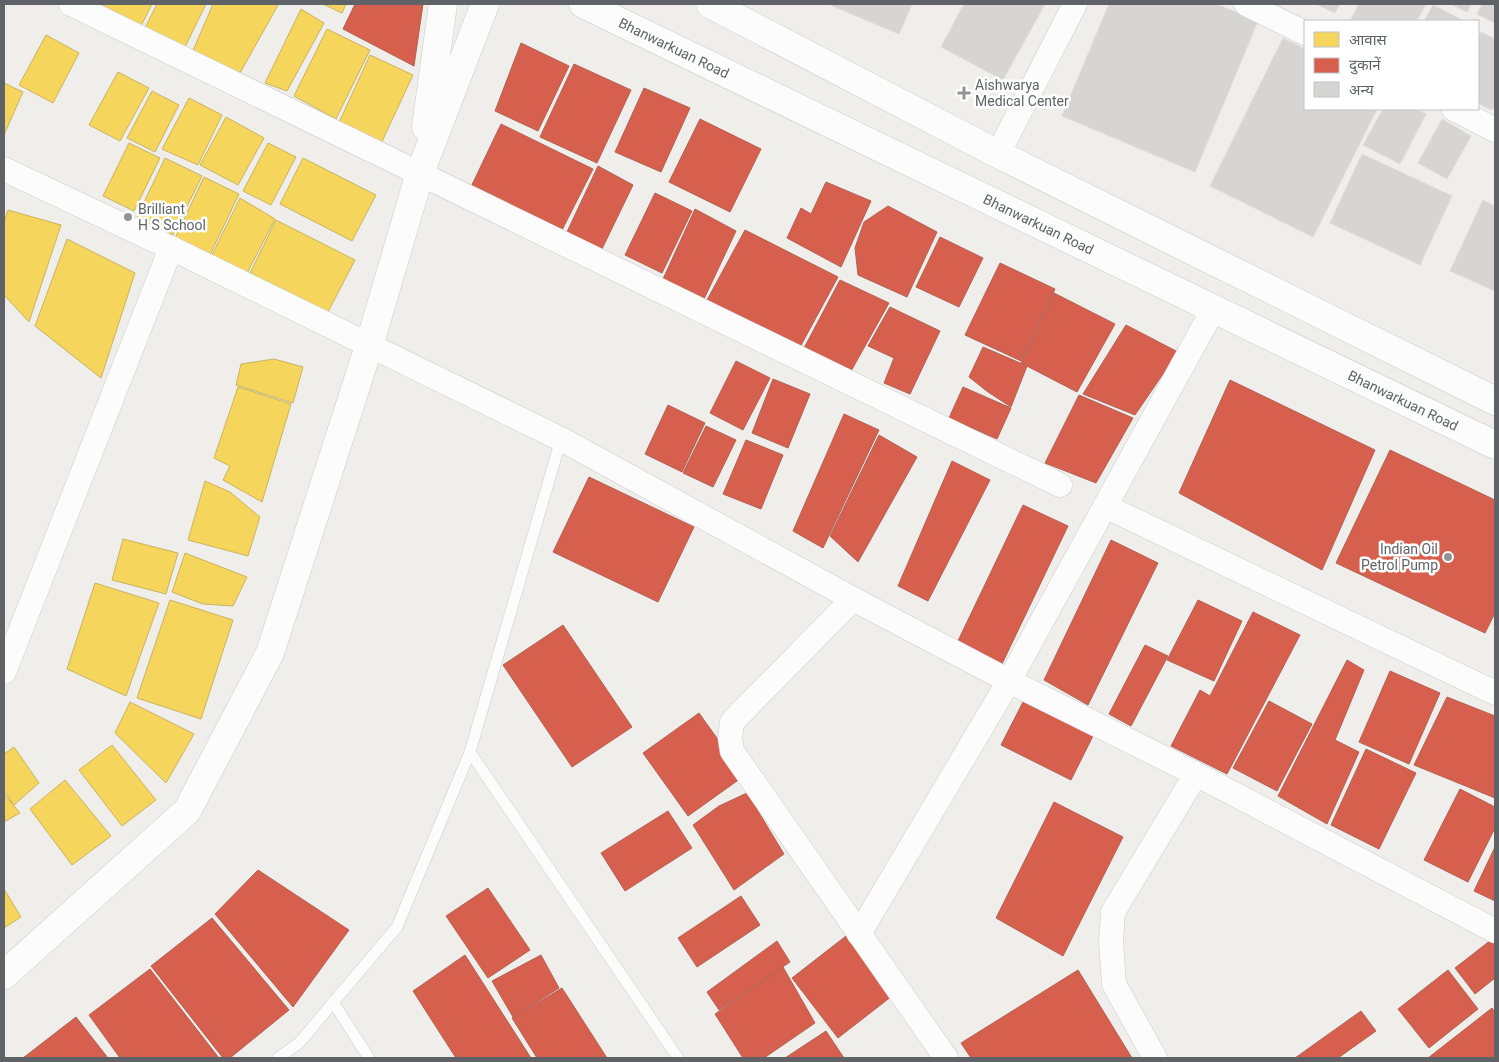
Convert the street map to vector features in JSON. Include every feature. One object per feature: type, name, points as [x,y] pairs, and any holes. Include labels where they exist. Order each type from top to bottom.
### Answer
[{"type":"main road","points":[[420,173],[443,4]]},
{"type":"main road","points":[[4,975],[188,811],[270,653],[369,346],[420,173],[485,4]]},
{"type":"main road","name":"Bhanwarkuan Road","points":[[582,4],[1495,445]]},
{"type":"main road","points":[[710,4],[741,10],[998,154],[1495,401]]},
{"type":"street","points":[[70,4],[1060,485]]},
{"type":"street","points":[[998,154],[1075,4]]},
{"type":"street","points":[[1246,4],[1304,33]]},
{"type":"street","points":[[1456,110],[1495,130]]},
{"type":"street","points":[[4,169],[171,248],[561,439],[853,599],[1196,774],[1495,931]]},
{"type":"street","points":[[4,672],[171,248]]},
{"type":"street","points":[[859,934],[1009,680],[1214,308]]},
{"type":"street","points":[[1105,506],[1495,693]]},
{"type":"street","points":[[853,599],[732,722],[730,738],[732,751],[946,1058]]},
{"type":"street","points":[[1155,1058],[1114,984],[1111,941],[1113,912],[1196,774]]},
{"type":"lane","points":[[278,1058],[299,1043],[396,927],[470,752],[561,439]]},
{"type":"lane","points":[[470,752],[678,1058]]},
{"type":"lane","points":[[333,1002],[369,1058]]},
{"type":"building: आवास","points":[[105,4],[152,4],[140,28],[103,7]]},
{"type":"building: आवास","points":[[157,4],[206,4],[183,51],[143,32]]},
{"type":"building: आवास","points":[[213,4],[278,5],[240,73],[192,53]]},
{"type":"building: आवास","points":[[323,4],[346,4],[342,13]]},
{"type":"building: आवास","points":[[301,9],[324,23],[287,91],[265,83]]},
{"type":"building: आवास","points":[[327,29],[370,50],[336,119],[294,96]]},
{"type":"building: आवास","points":[[46,35],[79,53],[53,103],[19,85]]},
{"type":"building: आवास","points":[[370,55],[413,75],[379,148],[336,129]]},
{"type":"building: आवास","points":[[118,72],[149,88],[120,141],[89,125]]},
{"type":"building: आवास","points":[[4,83],[23,92],[4,135]]},
{"type":"building: आवास","points":[[152,91],[179,105],[155,152],[127,138]]},
{"type":"building: आवास","points":[[189,98],[222,115],[198,165],[162,149]]},
{"type":"building: आवास","points":[[226,117],[264,138],[238,185],[200,165]]},
{"type":"building: आवास","points":[[129,143],[160,158],[134,211],[103,196]]},
{"type":"building: आवास","points":[[268,143],[296,157],[271,205],[243,191]]},
{"type":"building: आवास","points":[[165,158],[202,176],[173,235],[137,217]]},
{"type":"building: आवास","points":[[303,158],[376,195],[352,241],[280,204]]},
{"type":"building: आवास","points":[[204,177],[239,194],[210,255],[175,238]]},
{"type":"building: आवास","points":[[240,198],[275,219],[244,279],[210,259]]},
{"type":"building: आवास","points":[[8,210],[61,225],[29,322],[4,295],[4,222]]},
{"type":"building: आवास","points":[[276,220],[355,260],[328,312],[250,273]]},
{"type":"building: आवास","points":[[67,239],[135,273],[101,378],[35,326]]},
{"type":"building: आवास","points":[[274,359],[303,367],[293,403],[236,385],[241,364]]},
{"type":"building: आवास","points":[[238,387],[291,404],[262,502],[223,480],[230,466],[214,458]]},
{"type":"building: आवास","points":[[205,481],[230,492],[260,517],[248,556],[188,540]]},
{"type":"building: आवास","points":[[123,539],[178,553],[166,594],[112,580]]},
{"type":"building: आवास","points":[[185,553],[247,577],[233,606],[203,604],[172,592]]},
{"type":"building: आवास","points":[[95,583],[159,603],[126,696],[67,669]]},
{"type":"building: आवास","points":[[170,600],[233,620],[201,719],[137,698]]},
{"type":"building: आवास","points":[[130,702],[194,734],[166,783],[115,733]]},
{"type":"building: आवास","points":[[112,745],[156,800],[122,826],[79,770]]},
{"type":"building: आवास","points":[[14,747],[39,783],[14,805],[4,791],[4,754]]},
{"type":"building: आवास","points":[[65,780],[111,836],[72,865],[30,809]]},
{"type":"building: आवास","points":[[4,794],[20,813],[4,822]]},
{"type":"building: आवास","points":[[4,889],[21,917],[4,928]]},
{"type":"building: दुकानें","points":[[355,4],[423,4],[414,66],[343,29]]},
{"type":"building: दुकानें","points":[[521,43],[569,66],[538,131],[495,111]]},
{"type":"building: दुकानें","points":[[574,64],[631,90],[597,163],[540,137]]},
{"type":"building: दुकानें","points":[[644,88],[690,108],[661,172],[615,152]]},
{"type":"building: दुकानें","points":[[700,119],[761,149],[730,212],[669,182]]},
{"type":"building: दुकानें","points":[[501,124],[593,169],[560,234],[469,191]]},
{"type":"building: दुकानें","points":[[598,166],[633,185],[601,251],[566,234]]},
{"type":"building: दुकानें","points":[[826,182],[871,201],[841,267],[787,238],[801,208],[811,214]]},
{"type":"building: दुकानें","points":[[655,193],[692,211],[662,273],[625,255]]},
{"type":"building: दुकानें","points":[[888,206],[937,232],[907,297],[858,275],[855,248],[864,222]]},
{"type":"building: दुकानें","points":[[695,209],[736,231],[704,299],[663,279]]},
{"type":"building: दुकानें","points":[[745,230],[838,277],[799,349],[707,300]]},
{"type":"building: दुकानें","points":[[940,237],[983,258],[959,307],[916,287]]},
{"type":"building: दुकानें","points":[[1000,263],[1055,289],[1021,361],[965,335]]},
{"type":"building: दुकानें","points":[[840,280],[889,303],[850,373],[803,350]]},
{"type":"building: दुकानें","points":[[1054,293],[1115,324],[1077,392],[1021,363]]},
{"type":"building: दुकानें","points":[[890,307],[940,331],[910,394],[884,383],[894,358],[868,346]]},
{"type":"building: दुकानें","points":[[1126,325],[1178,352],[1135,415],[1083,394]]},
{"type":"building: दुकानें","points":[[983,347],[1027,366],[1011,407],[969,377]]},
{"type":"building: दुकानें","points":[[736,361],[770,378],[743,430],[710,413]]},
{"type":"building: दुकानें","points":[[773,379],[810,394],[788,448],[752,433]]},
{"type":"building: दुकानें","points":[[1230,380],[1375,450],[1322,570],[1179,493]]},
{"type":"building: दुकानें","points":[[963,387],[1011,408],[997,439],[949,418]]},
{"type":"building: दुकानें","points":[[1079,395],[1133,418],[1096,483],[1045,463]]},
{"type":"building: दुकानें","points":[[668,405],[705,423],[682,472],[645,454]]},
{"type":"building: दुकानें","points":[[844,414],[879,430],[823,548],[793,531]]},
{"type":"building: दुकानें","points":[[706,426],[736,440],[713,487],[683,473]]},
{"type":"building: दुकानें","points":[[879,435],[917,457],[858,562],[830,536]]},
{"type":"building: दुकानें","points":[[746,440],[783,455],[761,509],[723,494]]},
{"type":"building: दुकानें","points":[[1390,450],[1495,500],[1495,613],[1485,633],[1336,563]]},
{"type":"building: दुकानें","points":[[952,461],[990,480],[928,601],[898,586]]},
{"type":"building: दुकानें","points":[[589,477],[694,527],[658,602],[553,552]]},
{"type":"building: दुकानें","points":[[1023,505],[1068,526],[1001,666],[956,645]]},
{"type":"building: दुकानें","points":[[1111,540],[1158,563],[1088,705],[1044,680]]},
{"type":"building: दुकानें","points":[[1198,600],[1242,621],[1214,681],[1167,660]]},
{"type":"building: दुकानें","points":[[1253,612],[1300,635],[1227,774],[1171,746],[1200,690],[1210,696]]},
{"type":"building: दुकानें","points":[[563,625],[632,727],[572,767],[503,665]]},
{"type":"building: दुकानें","points":[[1145,645],[1168,656],[1131,726],[1109,714]]},
{"type":"building: दुकानें","points":[[1347,660],[1364,670],[1335,740],[1359,752],[1327,824],[1278,796]]},
{"type":"building: दुकानें","points":[[1390,671],[1440,693],[1409,764],[1359,742]]},
{"type":"building: दुकानें","points":[[1447,697],[1495,716],[1495,798],[1414,765]]},
{"type":"building: दुकानें","points":[[1024,700],[1094,734],[1071,780],[1001,745]]},
{"type":"building: दुकानें","points":[[1269,701],[1312,724],[1277,791],[1233,768]]},
{"type":"building: दुकानें","points":[[699,713],[744,776],[688,816],[643,753]]},
{"type":"building: दुकानें","points":[[1366,749],[1416,773],[1379,849],[1331,825]]},
{"type":"building: दुकानें","points":[[1460,789],[1495,807],[1495,828],[1468,882],[1424,860]]},
{"type":"building: दुकानें","points":[[747,793],[784,854],[734,890],[693,825],[719,806]]},
{"type":"building: दुकानें","points":[[1054,802],[1123,837],[1063,956],[996,918]]},
{"type":"building: दुकानें","points":[[668,811],[692,848],[625,891],[601,853]]},
{"type":"building: दुकानें","points":[[1495,847],[1495,901],[1474,891]]},
{"type":"building: दुकानें","points":[[258,870],[349,930],[293,1007],[215,914]]},
{"type":"building: दुकानें","points":[[488,888],[530,950],[488,978],[446,916]]},
{"type":"building: दुकानें","points":[[741,896],[760,925],[697,967],[678,938]]},
{"type":"building: दुकानें","points":[[212,918],[289,1010],[230,1058],[223,1058],[151,966]]},
{"type":"building: दुकानें","points":[[846,936],[892,996],[838,1038],[792,978]]},
{"type":"building: दुकानें","points":[[1491,940],[1495,946],[1495,978],[1475,994],[1455,968]]},
{"type":"building: दुकानें","points":[[777,941],[790,962],[719,1010],[707,992]]},
{"type":"building: दुकानें","points":[[465,955],[531,1058],[456,1058],[413,991]]},
{"type":"building: दुकानें","points":[[541,955],[559,988],[513,1017],[492,981]]},
{"type":"building: दुकानें","points":[[783,967],[815,1023],[764,1058],[743,1058],[715,1014]]},
{"type":"building: दुकानें","points":[[150,969],[219,1058],[120,1058],[89,1015]]},
{"type":"building: दुकानें","points":[[1078,970],[1132,1058],[971,1058],[961,1043]]},
{"type":"building: दुकानें","points":[[1448,970],[1478,1009],[1429,1048],[1398,1009]]},
{"type":"building: दुकानें","points":[[562,988],[607,1058],[537,1058],[512,1018]]},
{"type":"building: दुकानें","points":[[1492,1008],[1495,1012],[1495,1058],[1428,1058]]},
{"type":"building: दुकानें","points":[[1361,1011],[1376,1031],[1338,1058],[1295,1058]]},
{"type":"building: दुकानें","points":[[76,1017],[108,1058],[23,1058]]},
{"type":"building: दुकानें","points":[[826,1031],[844,1058],[785,1058]]},
{"type":"building: अन्य","points":[[828,4],[912,4],[899,34]]},
{"type":"building: अन्य","points":[[964,4],[1045,4],[1003,80],[941,47]]},
{"type":"building: अन्य","points":[[1109,4],[1216,4],[1258,21],[1195,172],[1062,116]]},
{"type":"building: अन्य","points":[[1316,4],[1340,4],[1335,13]]},
{"type":"building: अन्य","points":[[1359,4],[1426,4],[1418,20],[1351,20]]},
{"type":"building: अन्य","points":[[1451,4],[1471,4],[1467,12]]},
{"type":"building: अन्य","points":[[1482,4],[1495,4],[1495,23],[1477,14]]},
{"type":"building: अन्य","points":[[1433,5],[1462,20],[1425,20]]},
{"type":"building: अन्य","points":[[1481,32],[1495,39],[1495,104],[1492,110],[1479,104],[1479,36]]},
{"type":"building: अन्य","points":[[1283,38],[1304,48],[1304,110],[1376,110],[1313,237],[1210,186]]},
{"type":"building: अन्य","points":[[1382,110],[1418,110],[1426,114],[1400,164],[1363,145]]},
{"type":"building: अन्य","points":[[1442,119],[1471,136],[1447,179],[1418,163]]},
{"type":"building: अन्य","points":[[1362,154],[1452,196],[1420,265],[1330,223]]},
{"type":"building: अन्य","points":[[1483,200],[1495,206],[1495,291],[1450,271]]},
{"type":"place","name":"Aishwarya Medical Center","points":[[964,93]]},
{"type":"place","name":"Brilliant H S School","points":[[128,217]]},
{"type":"place","name":"Indian Oil Petrol Pump","points":[[1448,557]]}]
